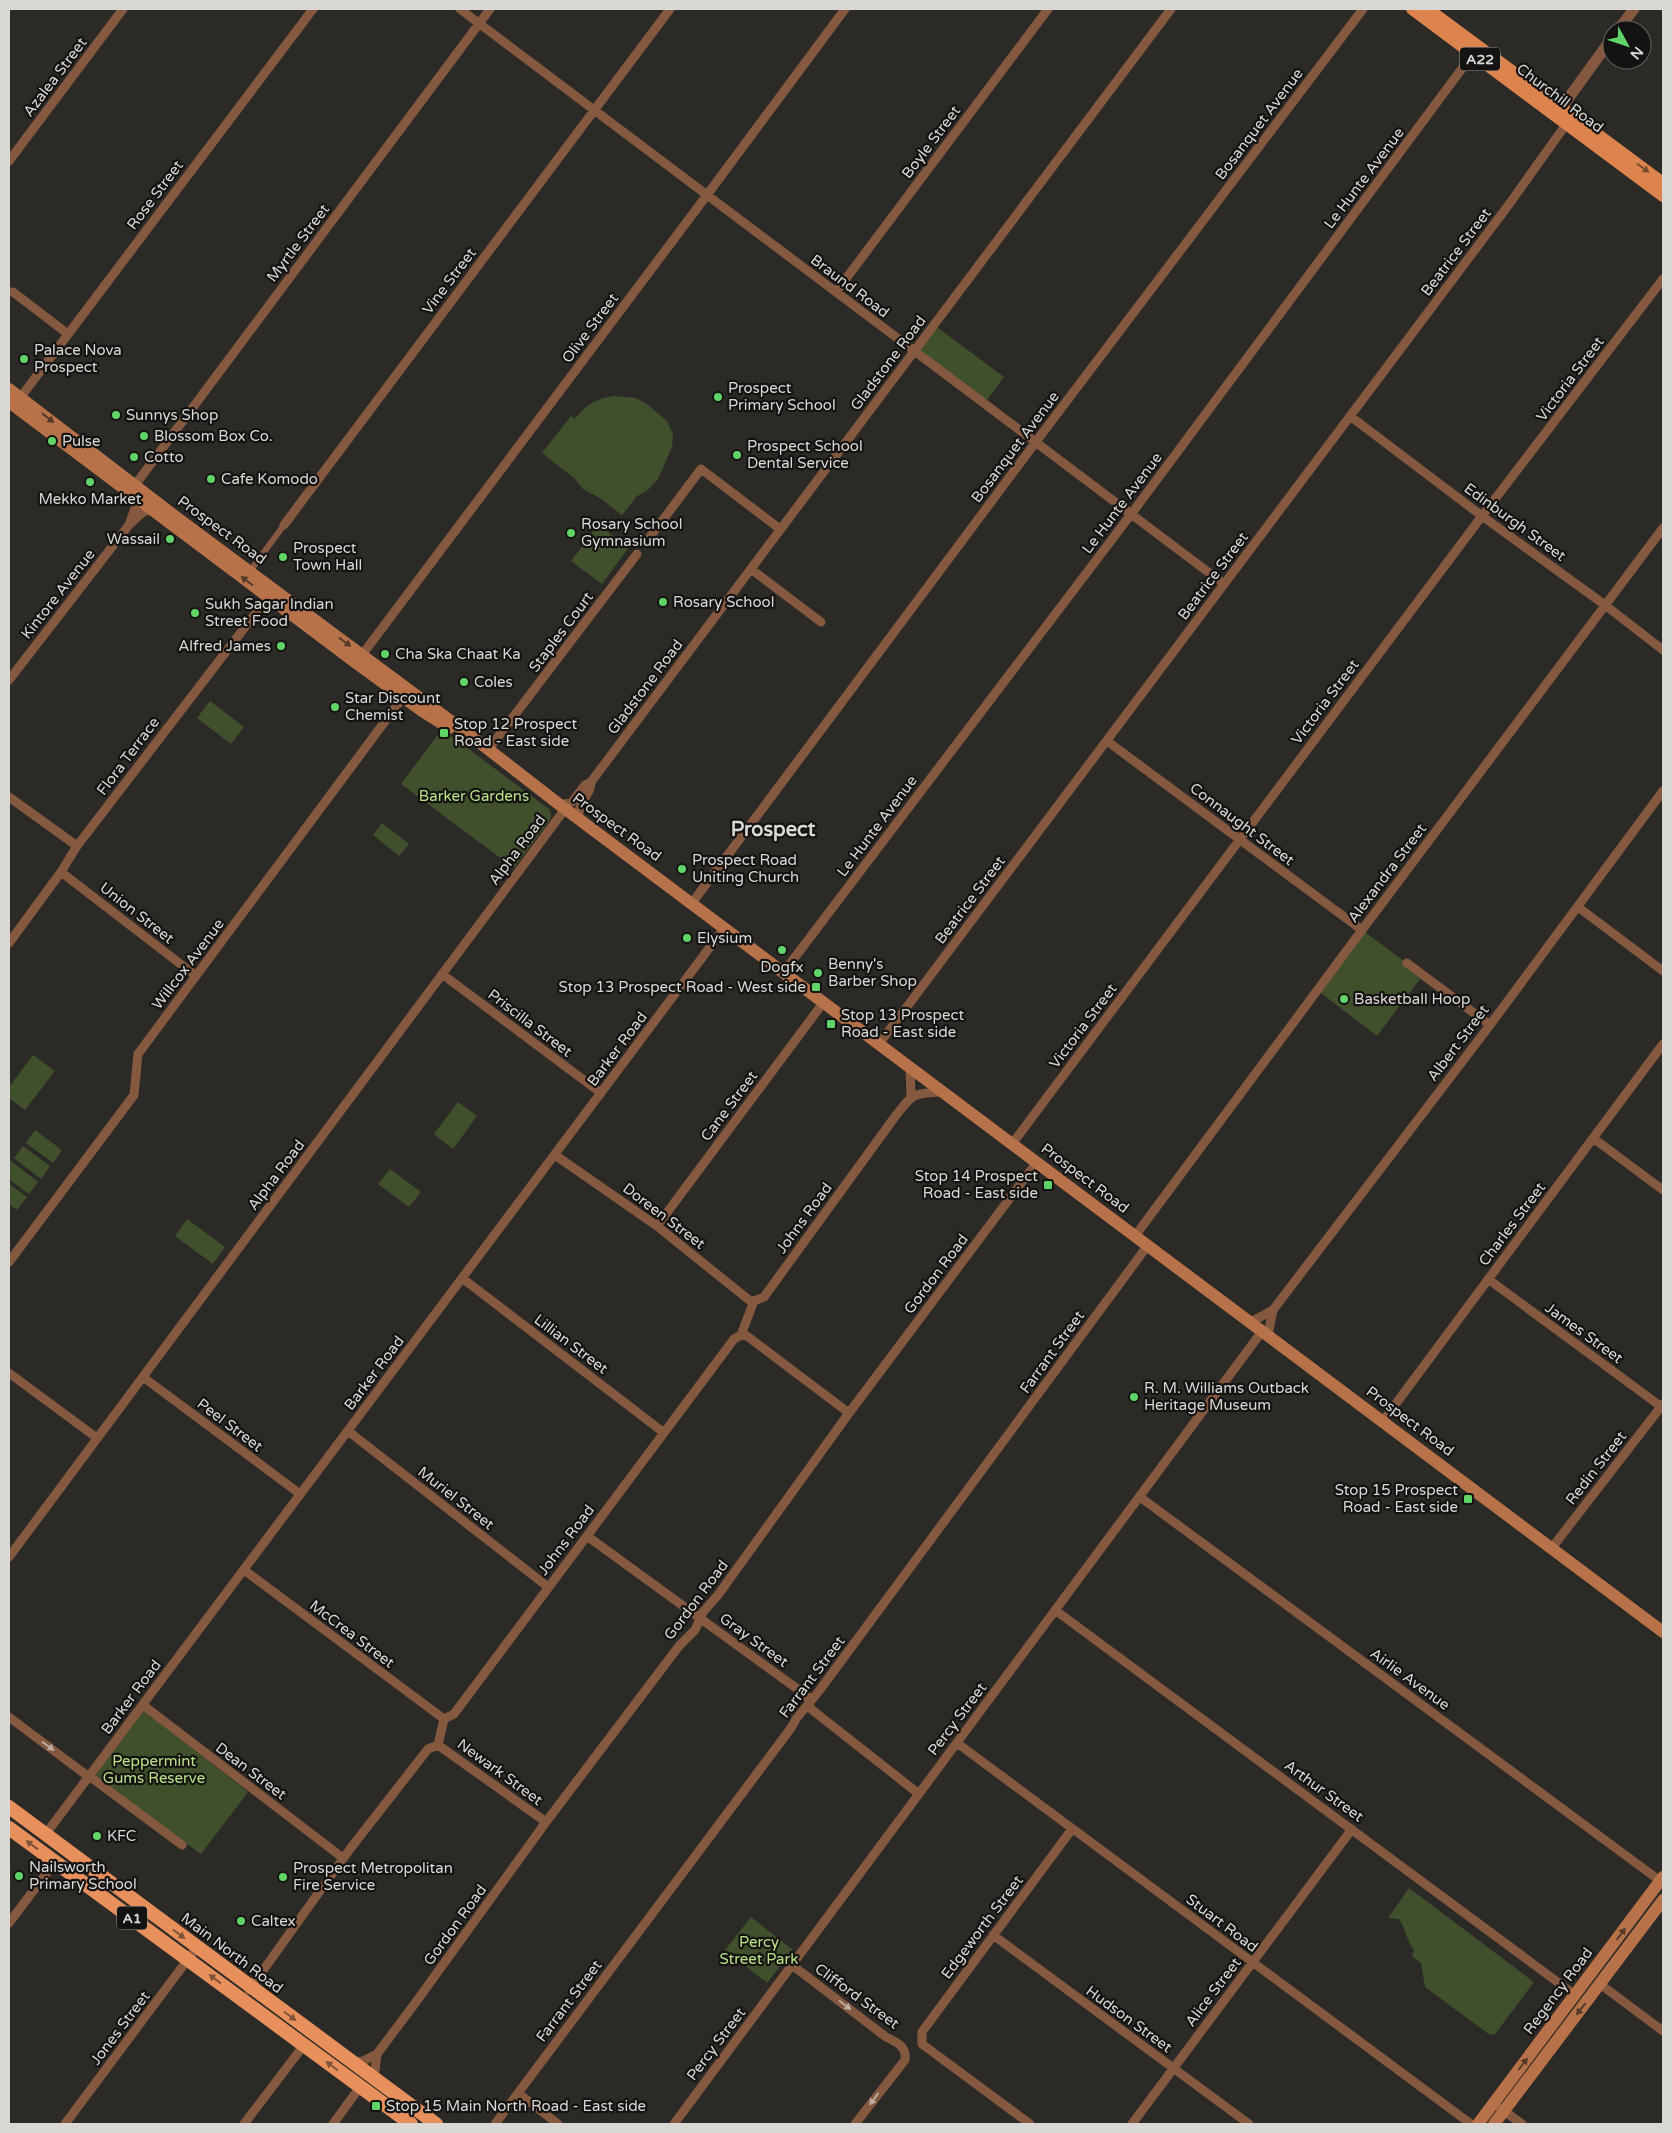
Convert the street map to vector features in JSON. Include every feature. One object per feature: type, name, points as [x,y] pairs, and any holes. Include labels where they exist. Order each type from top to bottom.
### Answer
[{"type":"highway","name":"Main North Road","points":[[9,1808],[436,2124]]},
{"type":"highway","name":"Main North Road","points":[[9,1828],[411,2124]]},
{"type":"highway","points":[[360,2087],[372,2086],[390,2090]]},
{"type":"main road","name":"Churchill Road","points":[[1412,9],[1562,107],[1663,183]]},
{"type":"main road","name":"Churchill Road","points":[[1428,9],[1548,110],[1663,196]]},
{"type":"main road","points":[[1548,110],[1562,107],[1563,114],[1589,140]]},
{"type":"main road","name":"Prospect Road","points":[[9,389],[13,404],[134,493],[250,571],[271,593]]},
{"type":"main road","name":"Prospect Road","points":[[134,493],[151,510],[271,593],[406,693],[454,732],[488,750],[941,1092],[1663,1632]]},
{"type":"main road","name":"Regency Road","points":[[1494,2124],[1499,2107],[1575,1995],[1662,1881]]},
{"type":"main road","name":"Regency Road","points":[[1478,2124],[1499,2107],[1600,1984],[1663,1900]]},
{"type":"main road","points":[[1575,1995],[1586,1990],[1601,1972],[1615,1964]]},
{"type":"street","name":"Azalea Street","points":[[9,161],[123,9]]},
{"type":"street","name":"Rose Street","points":[[13,404],[68,334],[312,9]]},
{"type":"street","name":"Braund Road","points":[[460,9],[1224,584]]},
{"type":"street","name":"Myrtle Street","points":[[134,493],[490,9]]},
{"type":"street","name":"Vine Street","points":[[250,571],[670,9]]},
{"type":"street","name":"Olive Street","points":[[359,659],[845,9]]},
{"type":"street","name":"Boyle Street","points":[[836,292],[1048,9]]},
{"type":"street","name":"Gladstone Road","points":[[562,807],[572,802],[585,785],[591,782],[1171,9]]},
{"type":"street","name":"Bosanquet Avenue","points":[[692,903],[1035,443],[1363,9]]},
{"type":"street","points":[[1626,20],[1634,9]]},
{"type":"street","name":"Le Hunte Avenue","points":[[783,973],[1130,514],[1476,50]]},
{"type":"street","points":[[1562,107],[1602,52]]},
{"type":"street","name":"Beatrice Street","points":[[879,1044],[1350,416],[1567,123]]},
{"type":"street","name":"Victoria Street","points":[[1012,1144],[1482,516],[1663,279]]},
{"type":"street","points":[[12,292],[68,334]]},
{"type":"street","name":"Edinburgh Street","points":[[1350,416],[1663,650]]},
{"type":"street","points":[[650,537],[701,469],[780,529]]},
{"type":"street","name":"Kintore Avenue","points":[[129,524],[134,493]]},
{"type":"street","name":"Kintore Avenue","points":[[9,680],[129,524],[143,512],[151,510]]},
{"type":"street","name":"Alexandra Street","points":[[1136,1236],[1663,528]]},
{"type":"street","name":"Staples Court","points":[[488,750],[637,554]]},
{"type":"street","points":[[751,569],[821,622]]},
{"type":"street","name":"Flora Terrace","points":[[9,943],[61,872],[77,846],[271,593]]},
{"type":"street","name":"Willcox Avenue","points":[[9,1262],[134,1095],[138,1054],[406,693]]},
{"type":"street","name":"Connaught Street","points":[[1106,741],[1362,930]]},
{"type":"street","name":"Gladstone Road","points":[[579,818],[578,808],[591,788],[591,782]]},
{"type":"street","name":"Albert Street","points":[[1265,1333],[1273,1310],[1578,907],[1663,791]]},
{"type":"street","points":[[9,797],[77,846]]},
{"type":"street","name":"Alpha Road","points":[[9,1557],[442,974],[562,807]]},
{"type":"street","name":"Union Street","points":[[61,872],[196,976]]},
{"type":"street","points":[[1578,907],[1663,971]]},
{"type":"street","name":"Barker Road","points":[[45,1835],[725,928]]},
{"type":"street","points":[[1407,963],[1490,1024]]},
{"type":"street","name":"Priscilla Street","points":[[442,974],[601,1093]]},
{"type":"street","name":"Cane Street","points":[[657,1226],[823,1003]]},
{"type":"street","name":"Charles Street","points":[[1383,1421],[1663,1044]]},
{"type":"street","points":[[910,1068],[911,1096],[922,1092],[941,1092]]},
{"type":"street","name":"Johns Road","points":[[444,1719],[454,1714],[734,1338],[741,1335],[754,1301],[764,1297],[911,1096]]},
{"type":"street","points":[[1593,1138],[1663,1190]]},
{"type":"street","name":"Doreen Street","points":[[555,1155],[657,1226],[749,1300],[754,1301]]},
{"type":"street","name":"Gordon Road","points":[[374,2078],[377,2054],[546,1822],[679,1646],[695,1630],[703,1612],[718,1595],[849,1413],[1037,1162]]},
{"type":"street","name":"Farrant Street","points":[[495,2124],[819,1691],[1148,1245]]},
{"type":"street","name":"Lillian Street","points":[[462,1278],[663,1432]]},
{"type":"street","name":"James Street","points":[[1488,1279],[1663,1406]]},
{"type":"street","name":"Albert Street","points":[[1251,1322],[1273,1310]]},
{"type":"street","name":"Percy Street","points":[[674,2124],[1140,1497],[1265,1333]]},
{"type":"street","points":[[741,1335],[747,1336],[849,1413]]},
{"type":"street","points":[[9,1373],[98,1438]]},
{"type":"street","name":"Peel Street","points":[[143,1377],[300,1494]]},
{"type":"street","name":"Redin Street","points":[[1551,1549],[1663,1406]]},
{"type":"street","name":"Muriel Street","points":[[348,1431],[548,1587]]},
{"type":"street","name":"Airlie Avenue","points":[[1140,1497],[1662,1881]]},
{"type":"street","name":"Gray Street","points":[[587,1536],[807,1696],[811,1709],[919,1794]]},
{"type":"street","name":"McCrea Street","points":[[244,1570],[444,1719]]},
{"type":"street","name":"Arthur Street","points":[[1056,1610],[1575,1995]]},
{"type":"street","name":"Dean Street","points":[[142,1705],[343,1858]]},
{"type":"street","points":[[9,1717],[182,1845]]},
{"type":"street","points":[[242,2000],[343,1858],[428,1749],[438,1745],[444,1719]]},
{"type":"street","name":"Stuart Road","points":[[957,1743],[1471,2124]]},
{"type":"street","name":"Newark Street","points":[[438,1745],[546,1822]]},
{"type":"street","name":"Edgeworth Street","points":[[1030,2124],[922,2044],[920,2039],[922,2032],[1072,1829]]},
{"type":"street","name":"Alice Street","points":[[1132,2124],[1352,1829]]},
{"type":"street","points":[[9,1923],[55,1862]]},
{"type":"street","name":"Hudson Street","points":[[993,1935],[1249,2124]]},
{"type":"street","name":"Jones Street","points":[[65,2124],[197,1947]]},
{"type":"street","name":"Clifford Street","points":[[792,1965],[886,2037],[900,2045],[905,2051],[905,2060],[856,2124]]},
{"type":"street","points":[[1600,1984],[1663,2031]]},
{"type":"street","points":[[244,2124],[304,2045]]},
{"type":"street","points":[[352,2062],[362,2061],[377,2054]]},
{"type":"street","points":[[333,2124],[360,2087]]},
{"type":"street","points":[[518,2093],[558,2124]]},
{"type":"street","points":[[1499,2107],[1522,2124]]},
{"type":"green space","points":[[934,325],[1004,377],[984,404],[914,351]]},
{"type":"green space","points":[[614,396],[636,398],[647,404],[667,421],[673,434],[672,447],[658,479],[647,491],[637,496],[622,515],[600,498],[583,489],[574,478],[542,453],[571,416],[575,419],[583,409],[592,403]]},
{"type":"green space","points":[[598,525],[629,547],[602,584],[571,561]]},
{"type":"green space","points":[[210,701],[244,727],[231,744],[197,718]]},
{"type":"green space","name":"Barker Gardens","points":[[442,729],[550,810],[550,820],[514,868],[401,784]]},
{"type":"green space","points":[[382,823],[409,844],[399,856],[373,835]]},
{"type":"green space","points":[[1362,930],[1423,975],[1377,1036],[1317,990]]},
{"type":"green space","points":[[33,1055],[55,1071],[25,1110],[9,1098],[9,1087]]},
{"type":"green space","points":[[458,1102],[477,1116],[453,1149],[434,1134]]},
{"type":"green space","points":[[35,1130],[62,1150],[53,1163],[26,1143]]},
{"type":"green space","points":[[23,1146],[50,1166],[41,1179],[14,1158]]},
{"type":"green space","points":[[11,1161],[38,1182],[29,1194],[9,1179],[9,1164]]},
{"type":"green space","points":[[390,1169],[421,1192],[409,1207],[378,1184]]},
{"type":"green space","points":[[9,1184],[27,1197],[17,1210],[9,1204]]},
{"type":"green space","points":[[187,1219],[225,1247],[213,1264],[175,1236]]},
{"type":"green space","name":"Peppermint Gums Reserve","points":[[142,1709],[248,1792],[201,1854],[93,1776]]},
{"type":"green space","points":[[1409,1888],[1534,1982],[1495,2034],[1490,2035],[1425,1987],[1421,1963],[1412,1956],[1414,1950],[1401,1922],[1399,1919],[1388,1918]]},
{"type":"green space","name":"Percy Street Park","points":[[751,1917],[793,1950],[767,1983],[725,1950]]},
{"type":"place","name":"Palace Nova Prospect","points":[[24,359]]},
{"type":"place","name":"Prospect Primary School","points":[[718,397]]},
{"type":"place","name":"Sunnys Shop","points":[[116,415]]},
{"type":"place","name":"Blossom Box Co.","points":[[144,436]]},
{"type":"place","name":"Pulse","points":[[52,441]]},
{"type":"place","name":"Prospect School Dental Service","points":[[737,455]]},
{"type":"place","name":"Cotto","points":[[134,457]]},
{"type":"place","name":"Cafe Komodo","points":[[211,479]]},
{"type":"place","name":"Mekko Market","points":[[90,482]]},
{"type":"place","name":"Rosary School Gymnasium","points":[[571,533]]},
{"type":"place","name":"Wassail","points":[[170,539]]},
{"type":"place","name":"Prospect Town Hall","points":[[283,557]]},
{"type":"place","name":"Rosary School","points":[[663,602]]},
{"type":"place","name":"Sukh Sagar Indian Street Food","points":[[195,613]]},
{"type":"place","name":"Alfred James","points":[[281,646]]},
{"type":"place","name":"Cha Ska Chaat Ka","points":[[385,654]]},
{"type":"place","name":"Coles","points":[[464,682]]},
{"type":"place","name":"Star Discount Chemist","points":[[335,707]]},
{"type":"place","name":"Stop 12 Prospect Road - East side","points":[[444,733]]},
{"type":"place","name":"Prospect Road Uniting Church","points":[[682,869]]},
{"type":"place","name":"Elysium","points":[[687,938]]},
{"type":"place","name":"Dogfx","points":[[782,950]]},
{"type":"place","name":"Benny's Barber Shop","points":[[818,973]]},
{"type":"place","name":"Stop 13 Prospect Road - West side","points":[[816,987]]},
{"type":"place","name":"Basketball Hoop","points":[[1344,999]]},
{"type":"place","name":"Stop 13 Prospect Road - East side","points":[[831,1024]]},
{"type":"place","name":"Stop 14 Prospect Road - East side","points":[[1048,1185]]},
{"type":"place","name":"R. M. Williams Outback Heritage Museum","points":[[1134,1397]]},
{"type":"place","name":"Stop 15 Prospect Road - East side","points":[[1468,1499]]},
{"type":"place","name":"KFC","points":[[97,1836]]},
{"type":"place","name":"Nailsworth Primary School","points":[[19,1876]]},
{"type":"place","name":"Prospect Metropolitan Fire Service","points":[[283,1877]]},
{"type":"place","name":"Caltex","points":[[241,1921]]},
{"type":"place","name":"Stop 15 Main North Road - East side","points":[[376,2106]]},
{"type":"district","name":"Prospect","points":[[773,830]]}]
